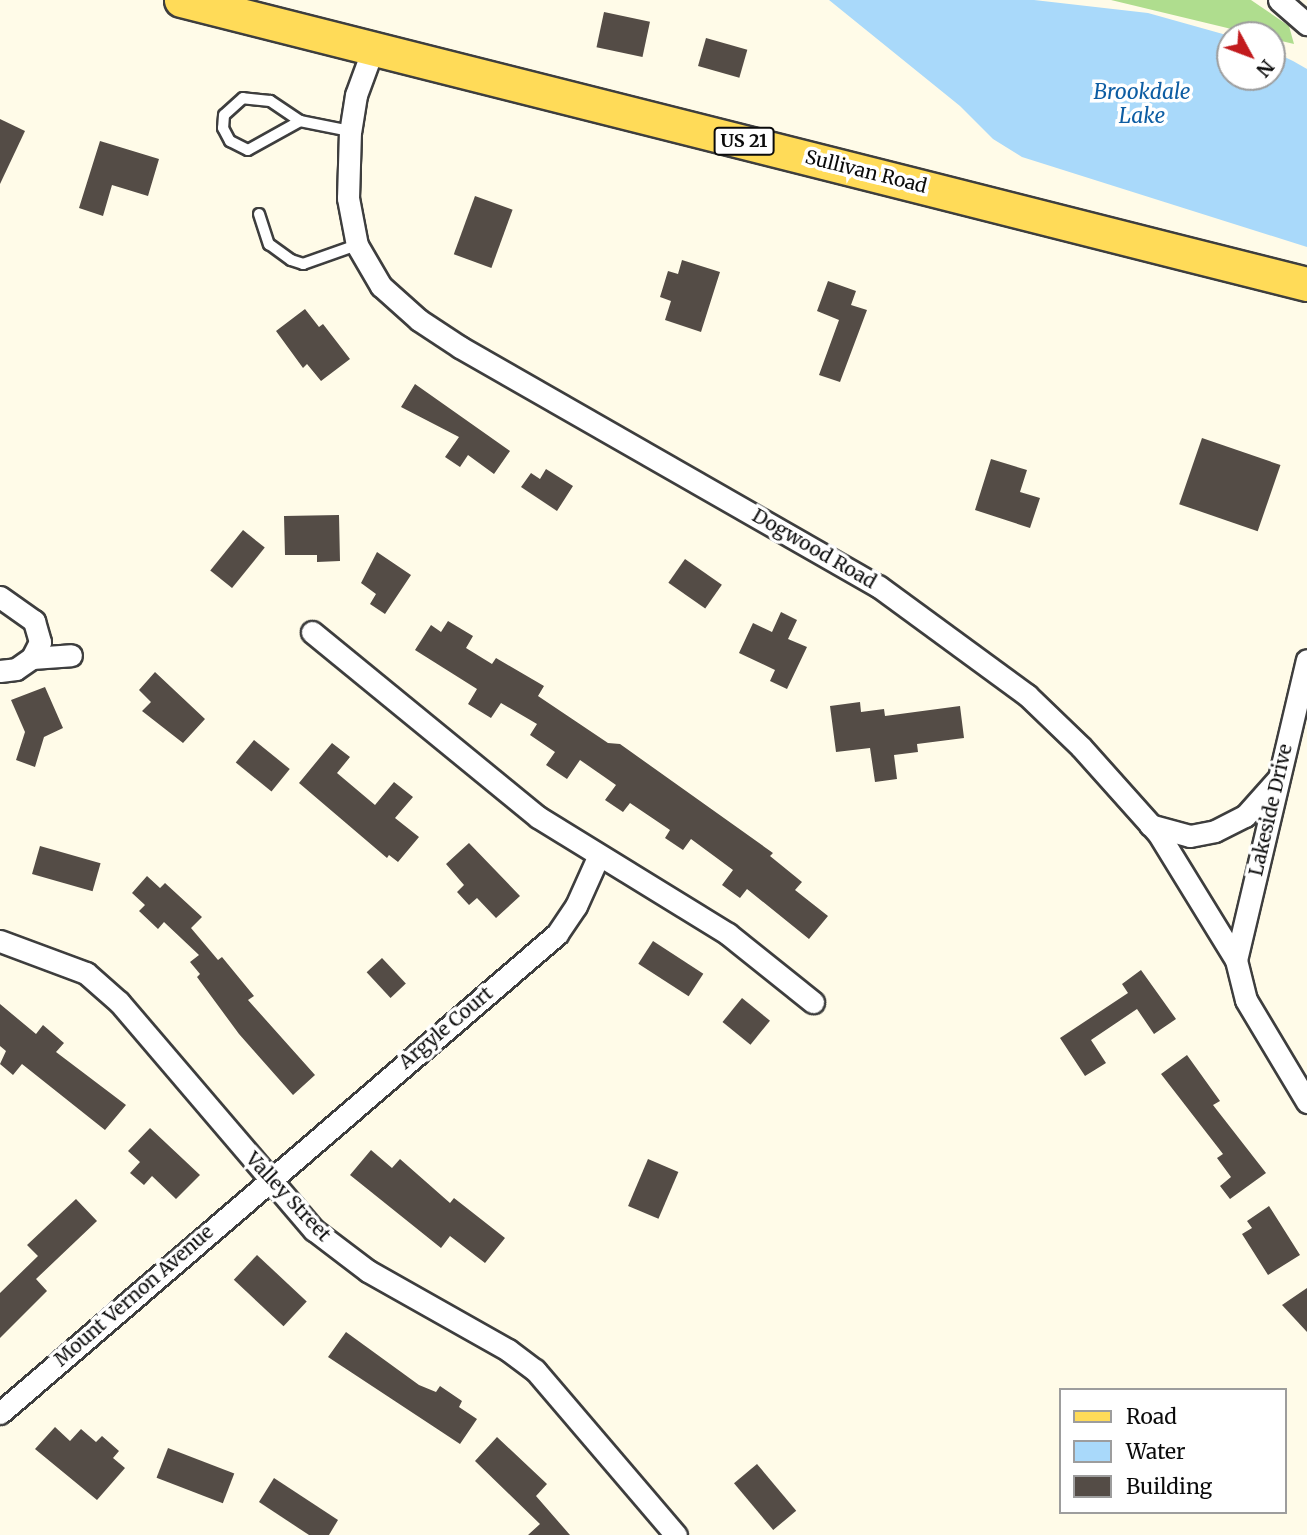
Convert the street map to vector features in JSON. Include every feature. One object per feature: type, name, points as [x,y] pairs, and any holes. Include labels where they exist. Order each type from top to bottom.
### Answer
[{"type":"main road","name":"Sullivan Road","points":[[181,0],[374,46],[1307,284]]},
{"type":"street","points":[[1279,0],[1307,24]]},
{"type":"street","name":"Dogwood Road","points":[[374,46],[356,95],[350,131],[348,198],[358,245],[381,286],[419,320],[878,586],[1027,695],[1082,747],[1150,825],[1236,960],[1246,1000],[1307,1102]]},
{"type":"street","points":[[0,597],[34,621],[40,642],[32,658],[16,669],[0,671]]},
{"type":"street","points":[[312,632],[538,817],[598,857],[728,934],[813,1002]]},
{"type":"street","points":[[32,658],[71,655]]},
{"type":"street","name":"Lakeside Drive","points":[[1236,960],[1307,660]]},
{"type":"street","points":[[1150,825],[1190,835],[1215,831],[1245,816],[1279,779]]},
{"type":"street","name":"Argyle Court","points":[[268,1180],[557,934],[576,906],[598,857]]},
{"type":"street","name":"Valley Street","points":[[0,940],[86,973],[119,1002],[268,1180],[314,1230],[368,1271],[535,1370],[676,1535]]},
{"type":"street","name":"Mount Vernon Avenue","points":[[0,1413],[268,1180]]},
{"type":"lane","points":[[300,121],[248,150],[230,141],[223,128],[224,115],[243,98],[270,102],[300,121],[350,131]]},
{"type":"lane","points":[[259,214],[270,244],[291,260],[303,264],[358,245]]},
{"type":"green space","points":[[1111,0],[1251,0],[1282,21],[1216,21],[1216,25]]},
{"type":"green space","points":[[1286,24],[1289,26],[1294,44],[1286,42]]},
{"type":"water","name":"Brookdale Lake","points":[[829,0],[1034,0],[1148,13],[1216,32],[1216,91],[1286,91],[1286,58],[1293,61],[1307,69],[1307,247],[1022,157],[993,139],[960,106]]},
{"type":"building","points":[[604,12],[650,22],[642,57],[597,47]]},
{"type":"building","points":[[706,38],[747,50],[739,78],[698,66]]},
{"type":"building","points":[[0,119],[25,131],[0,184]]},
{"type":"building","points":[[100,141],[159,159],[148,196],[112,185],[103,216],[79,208]]},
{"type":"building","points":[[475,196],[513,210],[491,268],[454,254]]},
{"type":"building","points":[[682,260],[720,272],[701,332],[665,320],[671,301],[660,297],[668,271],[678,274]]},
{"type":"building","points":[[828,281],[856,291],[851,305],[867,310],[840,382],[819,375],[839,320],[817,311]]},
{"type":"building","points":[[305,309],[319,327],[323,324],[350,359],[321,381],[307,364],[303,368],[276,331]]},
{"type":"building","points":[[415,384],[510,451],[494,474],[468,455],[460,467],[445,457],[459,437],[401,407]]},
{"type":"building","points":[[1202,438],[1280,465],[1258,531],[1179,504]]},
{"type":"building","points":[[991,459],[1027,470],[1020,492],[1040,498],[1030,528],[975,510]]},
{"type":"building","points":[[546,469],[573,486],[557,511],[521,487],[531,473],[540,479]]},
{"type":"building","points":[[339,515],[340,561],[317,562],[317,555],[285,555],[284,516]]},
{"type":"building","points":[[243,530],[265,548],[232,588],[210,570]]},
{"type":"building","points":[[377,552],[411,575],[385,614],[370,604],[376,594],[361,583]]},
{"type":"building","points":[[685,559],[722,585],[705,609],[668,583]]},
{"type":"building","points":[[781,612],[797,620],[788,639],[807,647],[787,689],[770,681],[775,670],[739,653],[753,623],[772,632]]},
{"type":"building","points":[[448,621],[473,636],[466,648],[492,664],[496,658],[544,686],[538,696],[608,743],[620,744],[773,853],[770,856],[802,882],[795,890],[828,916],[809,939],[747,889],[740,898],[722,885],[733,870],[691,839],[683,850],[665,838],[670,830],[630,803],[623,812],[605,800],[616,785],[580,760],[567,779],[546,765],[555,752],[530,735],[537,724],[501,703],[491,718],[468,704],[477,689],[415,650],[431,625],[441,632]]},
{"type":"building","points":[[155,672],[205,719],[183,743],[142,711],[151,702],[139,690]]},
{"type":"building","points":[[45,687],[63,728],[44,737],[35,767],[16,760],[25,732],[11,700]]},
{"type":"building","points":[[860,702],[861,712],[884,709],[885,716],[960,706],[964,738],[917,744],[918,752],[894,755],[897,779],[875,782],[870,748],[836,752],[830,706]]},
{"type":"building","points":[[254,740],[290,769],[271,791],[236,763]]},
{"type":"building","points":[[332,743],[350,757],[337,773],[375,805],[394,782],[413,797],[395,818],[419,837],[398,862],[389,855],[387,858],[299,783]]},
{"type":"building","points":[[469,843],[520,896],[496,918],[477,898],[469,905],[457,892],[464,885],[446,864]]},
{"type":"building","points":[[40,846],[101,863],[93,891],[32,874]]},
{"type":"building","points":[[147,876],[160,888],[165,883],[202,917],[191,928],[218,960],[222,957],[254,996],[248,1000],[315,1075],[293,1095],[239,1034],[197,977],[200,974],[190,962],[199,955],[164,922],[158,929],[139,911],[145,905],[132,893]]},
{"type":"building","points":[[653,941],[703,974],[689,996],[638,964]]},
{"type":"building","points":[[382,958],[406,984],[391,998],[367,972]]},
{"type":"building","points":[[1141,970],[1176,1019],[1154,1034],[1137,1009],[1091,1040],[1106,1063],[1085,1076],[1060,1038],[1128,993],[1122,984]]},
{"type":"building","points":[[742,998],[770,1021],[750,1045],[722,1022]]},
{"type":"building","points":[[0,1004],[36,1034],[43,1025],[64,1043],[56,1052],[126,1105],[105,1130],[22,1064],[13,1075],[0,1064],[6,1051],[0,1046]]},
{"type":"building","points":[[1187,1055],[1220,1101],[1213,1105],[1266,1173],[1230,1199],[1220,1186],[1231,1177],[1217,1158],[1223,1154],[1161,1074]]},
{"type":"building","points":[[150,1128],[200,1175],[176,1199],[152,1176],[144,1185],[130,1173],[140,1162],[128,1151]]},
{"type":"building","points":[[371,1150],[392,1168],[400,1159],[450,1203],[454,1198],[505,1238],[485,1263],[450,1236],[441,1248],[350,1175]]},
{"type":"building","points":[[648,1159],[678,1172],[658,1219],[628,1206]]},
{"type":"building","points":[[76,1199],[97,1221],[36,1279],[47,1291],[0,1338],[0,1293],[38,1256],[27,1245]]},
{"type":"building","points":[[1269,1206],[1300,1255],[1268,1275],[1242,1234],[1252,1228],[1247,1221]]},
{"type":"building","points":[[257,1255],[307,1301],[284,1326],[234,1280]]},
{"type":"building","points":[[1307,1288],[1307,1332],[1282,1305]]},
{"type":"building","points":[[346,1332],[419,1385],[436,1392],[440,1386],[462,1401],[459,1407],[477,1419],[460,1444],[328,1357]]},
{"type":"building","points":[[55,1427],[70,1441],[81,1429],[96,1442],[102,1436],[119,1451],[113,1458],[125,1468],[97,1500],[35,1449]]},
{"type":"building","points":[[497,1437],[547,1484],[536,1496],[570,1535],[528,1535],[540,1524],[475,1461]]},
{"type":"building","points":[[168,1448],[234,1473],[223,1503],[157,1478]]},
{"type":"building","points":[[757,1464],[796,1511],[773,1530],[734,1483]]},
{"type":"building","points":[[274,1478],[338,1520],[329,1535],[309,1535],[259,1502]]}]
